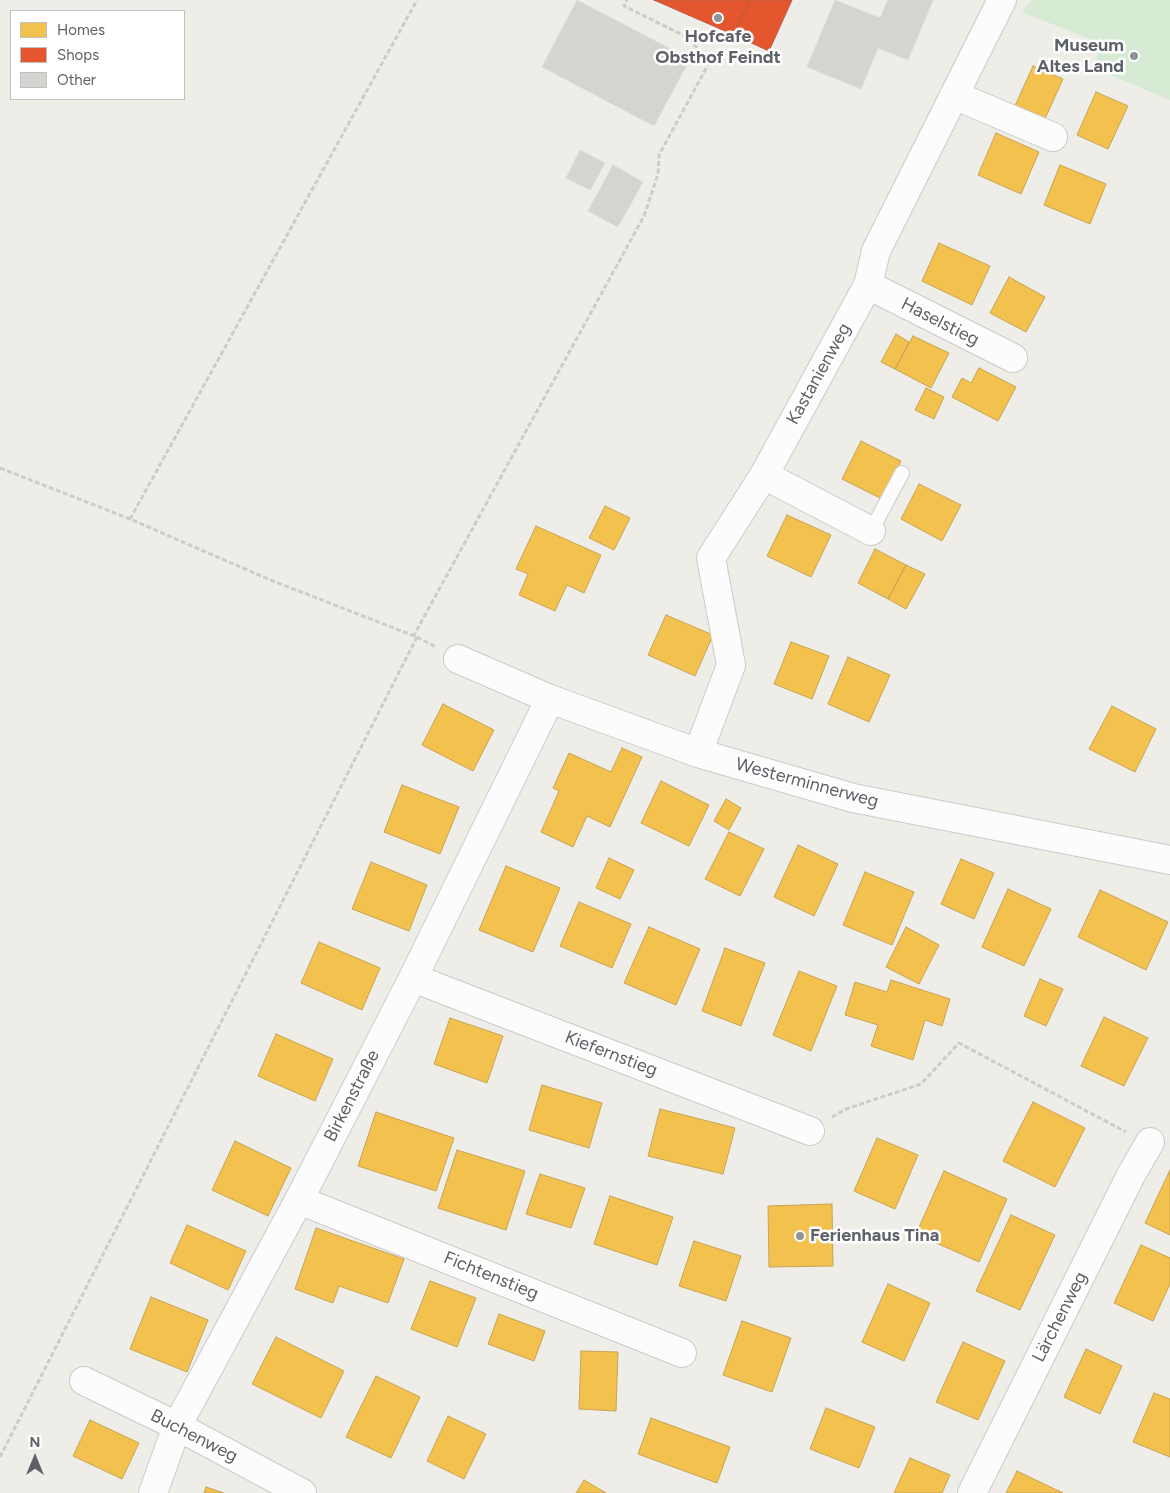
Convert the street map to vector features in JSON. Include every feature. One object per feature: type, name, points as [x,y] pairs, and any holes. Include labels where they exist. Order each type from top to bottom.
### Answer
[{"type":"street","name":"Kastanienweg","points":[[698,753],[731,665],[711,558],[764,474],[868,285],[876,251],[1002,0]]},
{"type":"street","points":[[954,95],[1052,137]]},
{"type":"street","name":"Haselstieg","points":[[868,285],[1013,358]]},
{"type":"street","points":[[764,474],[871,530]]},
{"type":"street","name":"Westerminnerweg","points":[[458,659],[550,698],[698,753],[853,798],[1170,860]]},
{"type":"street","name":"Birkenstraße","points":[[153,1493],[178,1426],[299,1200],[413,978],[550,698]]},
{"type":"street","name":"Kiefernstieg","points":[[413,978],[810,1131]]},
{"type":"street","name":"Lärchenweg","points":[[972,1493],[1150,1142]]},
{"type":"street","name":"Fichtenstieg","points":[[299,1200],[682,1352]]},
{"type":"street","name":"Buchenweg","points":[[84,1381],[178,1426],[302,1493]]},
{"type":"lane","points":[[871,530],[902,473]]},
{"type":"path","points":[[130,519],[417,0]]},
{"type":"path","points":[[0,1457],[415,637],[644,216],[658,174],[659,155],[709,63],[689,38],[624,6],[627,0]]},
{"type":"path","points":[[0,468],[130,519],[268,579],[415,637],[458,659]]},
{"type":"path","points":[[810,1131],[846,1109],[921,1084],[959,1043],[1110,1126],[1150,1142]]},
{"type":"green space","name":"Museum Altes Land","points":[[1032,0],[1170,0],[1170,100],[1093,68],[1102,44],[1022,12]]},
{"type":"building: Homes","points":[[1033,66],[1063,79],[1044,121],[1014,108]]},
{"type":"building: Homes","points":[[1096,92],[1128,106],[1108,149],[1077,135]]},
{"type":"building: Homes","points":[[996,133],[1039,152],[1021,194],[978,175]]},
{"type":"building: Homes","points":[[1060,165],[1106,184],[1090,224],[1044,205]]},
{"type":"building: Homes","points":[[939,243],[990,266],[972,305],[922,281]]},
{"type":"building: Homes","points":[[1009,277],[1045,297],[1026,332],[990,313]]},
{"type":"building: Homes","points":[[896,334],[909,342],[895,369],[881,362]]},
{"type":"building: Homes","points":[[913,336],[949,353],[931,388],[895,369]]},
{"type":"building: Homes","points":[[979,368],[1016,387],[998,421],[952,397],[962,378],[971,383]]},
{"type":"building: Homes","points":[[926,388],[944,397],[934,419],[915,410]]},
{"type":"building: Homes","points":[[861,441],[901,461],[882,499],[842,479]]},
{"type":"building: Homes","points":[[919,484],[961,505],[942,541],[901,519]]},
{"type":"building: Homes","points":[[605,506],[630,518],[614,550],[589,538]]},
{"type":"building: Homes","points":[[787,515],[831,535],[811,577],[767,556]]},
{"type":"building: Homes","points":[[536,526],[601,555],[584,593],[567,585],[555,611],[519,595],[528,574],[516,569]]},
{"type":"building: Homes","points":[[875,549],[906,565],[888,599],[858,583]]},
{"type":"building: Homes","points":[[906,565],[925,574],[906,609],[888,599]]},
{"type":"building: Homes","points":[[666,615],[713,635],[695,676],[648,655]]},
{"type":"building: Homes","points":[[791,642],[829,656],[812,699],[774,684]]},
{"type":"building: Homes","points":[[848,657],[890,675],[869,722],[828,704]]},
{"type":"building: Homes","points":[[443,704],[494,730],[473,771],[422,745]]},
{"type":"building: Homes","points":[[1112,706],[1156,729],[1135,772],[1089,749]]},
{"type":"building: Homes","points":[[622,748],[642,757],[610,827],[587,816],[573,847],[541,832],[559,791],[553,788],[569,753],[611,772]]},
{"type":"building: Homes","points":[[661,781],[709,805],[689,846],[641,823]]},
{"type":"building: Homes","points":[[402,785],[459,807],[440,854],[384,832]]},
{"type":"building: Homes","points":[[726,799],[741,808],[729,830],[714,821]]},
{"type":"building: Homes","points":[[729,832],[764,849],[740,896],[705,879]]},
{"type":"building: Homes","points":[[798,845],[838,864],[814,916],[774,897]]},
{"type":"building: Homes","points":[[609,858],[634,870],[620,899],[596,888]]},
{"type":"building: Homes","points":[[961,859],[994,873],[974,919],[941,904]]},
{"type":"building: Homes","points":[[371,862],[427,885],[409,931],[352,909]]},
{"type":"building: Homes","points":[[506,866],[560,888],[533,952],[479,930]]},
{"type":"building: Homes","points":[[865,872],[914,892],[892,945],[843,925]]},
{"type":"building: Homes","points":[[1008,889],[1051,909],[1024,966],[982,947]]},
{"type":"building: Homes","points":[[1100,890],[1168,922],[1146,970],[1078,937]]},
{"type":"building: Homes","points":[[579,902],[631,924],[612,968],[560,946]]},
{"type":"building: Homes","points":[[649,927],[700,949],[676,1005],[624,983]]},
{"type":"building: Homes","points":[[906,927],[939,945],[919,984],[886,967]]},
{"type":"building: Homes","points":[[319,942],[380,968],[362,1010],[301,983]]},
{"type":"building: Homes","points":[[725,948],[765,963],[741,1026],[702,1011]]},
{"type":"building: Homes","points":[[799,971],[837,986],[811,1051],[773,1035]]},
{"type":"building: Homes","points":[[1040,979],[1063,989],[1046,1026],[1024,1016]]},
{"type":"building: Homes","points":[[891,980],[950,999],[942,1026],[925,1020],[913,1060],[871,1046],[878,1025],[845,1015],[855,982],[887,992]]},
{"type":"building: Homes","points":[[1104,1017],[1148,1038],[1124,1086],[1081,1066]]},
{"type":"building: Homes","points":[[450,1018],[503,1036],[487,1083],[434,1064]]},
{"type":"building: Homes","points":[[276,1034],[333,1059],[315,1101],[258,1076]]},
{"type":"building: Homes","points":[[542,1085],[602,1103],[589,1148],[529,1130]]},
{"type":"building: Homes","points":[[1033,1102],[1085,1128],[1055,1187],[1003,1161]]},
{"type":"building: Homes","points":[[660,1109],[735,1128],[723,1174],[648,1156]]},
{"type":"building: Homes","points":[[376,1112],[454,1138],[436,1191],[358,1166]]},
{"type":"building: Homes","points":[[877,1138],[918,1155],[895,1209],[854,1191]]},
{"type":"building: Homes","points":[[235,1141],[291,1168],[268,1216],[212,1190]]},
{"type":"building: Homes","points":[[457,1150],[525,1171],[506,1230],[438,1208]]},
{"type":"building: Homes","points":[[1170,1170],[1170,1235],[1145,1223]]},
{"type":"building: Homes","points":[[944,1171],[1007,1199],[979,1262],[916,1234]]},
{"type":"building: Homes","points":[[540,1174],[585,1188],[571,1228],[526,1214]]},
{"type":"building: Homes","points":[[610,1196],[673,1217],[657,1265],[594,1244]]},
{"type":"building: Homes","name":"Ferienhaus Tina","points":[[832,1204],[833,1266],[769,1267],[768,1206]]},
{"type":"building: Homes","points":[[1011,1215],[1055,1235],[1020,1310],[976,1291]]},
{"type":"building: Homes","points":[[187,1225],[246,1251],[228,1290],[170,1263]]},
{"type":"building: Homes","points":[[316,1228],[404,1259],[388,1303],[339,1286],[333,1303],[295,1289]]},
{"type":"building: Homes","points":[[694,1241],[741,1256],[726,1301],[679,1286]]},
{"type":"building: Homes","points":[[1141,1245],[1170,1258],[1170,1284],[1153,1321],[1114,1303]]},
{"type":"building: Homes","points":[[430,1281],[476,1298],[457,1347],[411,1329]]},
{"type":"building: Homes","points":[[888,1284],[930,1303],[904,1361],[862,1342]]},
{"type":"building: Homes","points":[[151,1297],[208,1320],[187,1372],[130,1349]]},
{"type":"building: Homes","points":[[499,1314],[545,1331],[534,1361],[488,1344]]},
{"type":"building: Homes","points":[[742,1321],[791,1338],[772,1392],[723,1375]]},
{"type":"building: Homes","points":[[276,1337],[344,1371],[321,1418],[252,1384]]},
{"type":"building: Homes","points":[[963,1342],[1005,1361],[978,1420],[936,1402]]},
{"type":"building: Homes","points":[[1086,1349],[1122,1366],[1100,1414],[1064,1397]]},
{"type":"building: Homes","points":[[581,1351],[618,1352],[616,1411],[579,1409]]},
{"type":"building: Homes","points":[[376,1376],[420,1397],[391,1458],[346,1437]]},
{"type":"building: Homes","points":[[1154,1393],[1170,1399],[1170,1457],[1133,1442]]},
{"type":"building: Homes","points":[[826,1408],[875,1427],[859,1468],[810,1449]]},
{"type":"building: Homes","points":[[448,1416],[486,1434],[464,1479],[427,1461]]},
{"type":"building: Homes","points":[[651,1418],[730,1447],[717,1483],[638,1454]]},
{"type":"building: Homes","points":[[90,1420],[139,1443],[122,1479],[73,1456]]},
{"type":"building: Homes","points":[[910,1458],[950,1475],[942,1493],[894,1493]]},
{"type":"building: Homes","points":[[1017,1471],[1063,1493],[1006,1493]]},
{"type":"building: Homes","points":[[584,1480],[606,1493],[576,1493]]},
{"type":"building: Homes","points":[[206,1487],[224,1493],[204,1493]]},
{"type":"building: Shops","name":"Hofcafe Obsthof Feindt","points":[[654,0],[750,0],[734,35]]},
{"type":"building: Shops","points":[[750,0],[792,0],[769,51],[734,35]]},
{"type":"building: Other","points":[[577,0],[690,59],[654,126],[542,67]]},
{"type":"building: Other","points":[[835,0],[880,18],[888,0],[933,0],[908,60],[878,48],[861,89],[807,67]]},
{"type":"building: Other","points":[[580,150],[605,163],[590,190],[566,178]]},
{"type":"building: Other","points":[[613,165],[643,182],[618,227],[588,211]]},
{"type":"place","name":"Hofcafe Obsthof Feindt","points":[[718,18]]},
{"type":"place","name":"Museum Altes Land","points":[[1134,56]]},
{"type":"place","name":"Ferienhaus Tina","points":[[800,1236]]}]
